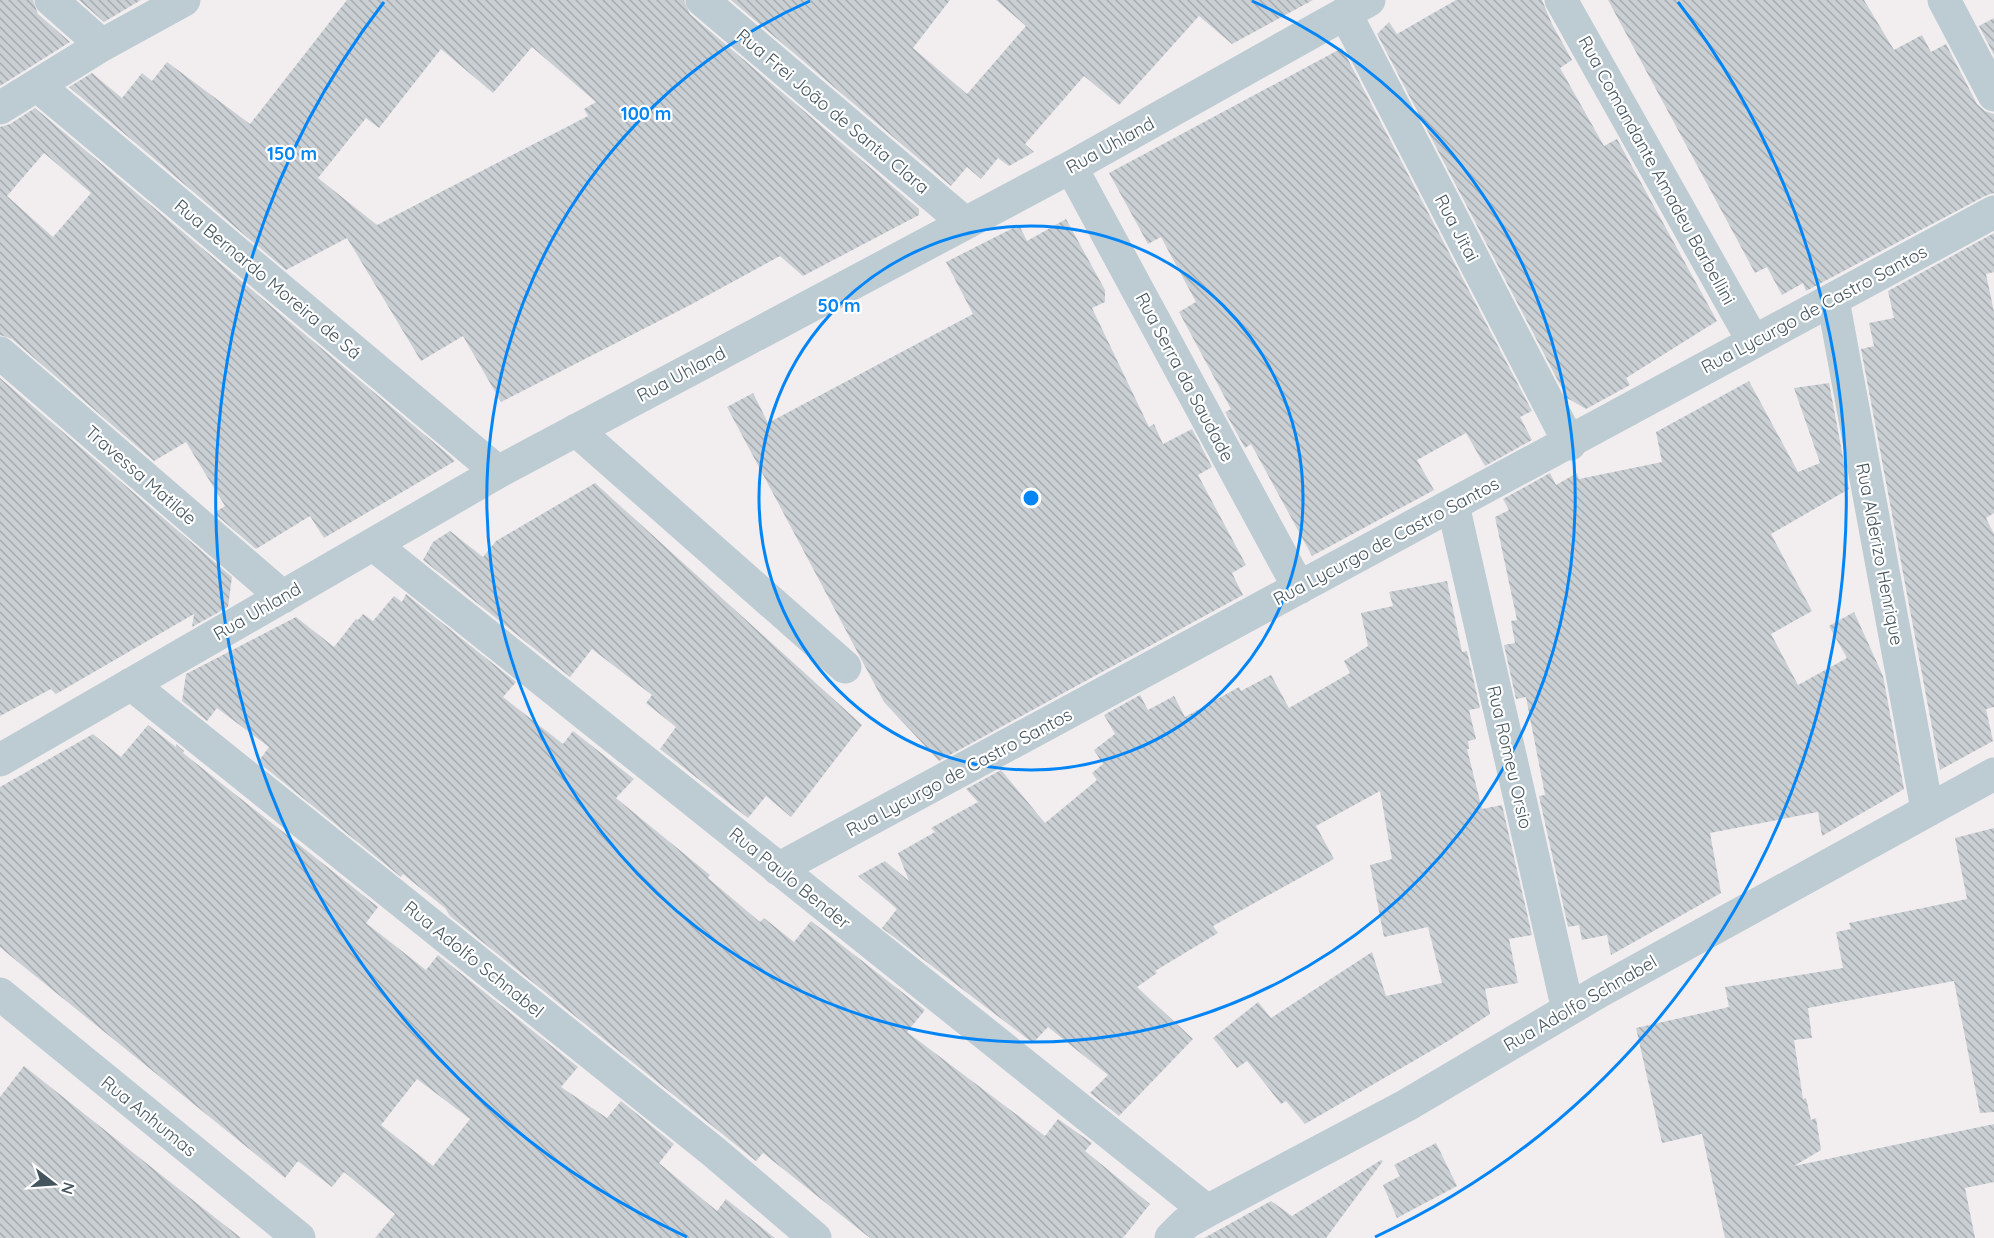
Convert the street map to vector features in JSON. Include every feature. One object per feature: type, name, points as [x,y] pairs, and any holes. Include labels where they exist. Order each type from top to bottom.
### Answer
[{"type":"street","points":[[51,0],[102,45]]},
{"type":"street","points":[[0,108],[102,45],[184,0]]},
{"type":"street","name":"Rua Frei João de Santa Clara","points":[[702,0],[965,223]]},
{"type":"street","name":"Rua Comandante Amadeu Barbellini","points":[[1562,0],[1753,341]]},
{"type":"street","points":[[1944,0],[1994,95]]},
{"type":"street","name":"Rua Uhland","points":[[0,760],[498,472],[1071,167],[1357,6]]},
{"type":"street","name":"Rua Jitai","points":[[1357,6],[1570,444]]},
{"type":"street","name":"Rua Bernardo Moreira de Sá","points":[[38,86],[498,472]]},
{"type":"street","name":"Rua Serra da Saudade","points":[[1071,167],[1299,588]]},
{"type":"street","name":"Rua Lycurgo de Castro Santos","points":[[778,869],[1570,444],[1753,341],[1994,212]]},
{"type":"street","name":"Rua Alderizo Henrique","points":[[1833,300],[1927,809]]},
{"type":"street","name":"Travessa Matilde","points":[[0,353],[282,597]]},
{"type":"street","points":[[576,430],[845,667]]},
{"type":"street","name":"Rua Romeu Orsio","points":[[1453,505],[1568,1010]]},
{"type":"street","name":"Rua Paulo Bender","points":[[374,545],[1207,1211]]},
{"type":"street","name":"Rua Adolfo Schnabel","points":[[131,684],[696,1137],[815,1238]]},
{"type":"street","name":"Rua Adolfo Schnabel","points":[[1171,1238],[1186,1223],[1207,1211],[1407,1105],[1568,1010],[1927,809],[1994,774]]},
{"type":"street","name":"Rua Anhumas","points":[[0,994],[299,1238]]},
{"type":"building","points":[[0,0],[33,0],[38,14],[70,42],[0,86]]},
{"type":"building","points":[[79,0],[141,0],[104,22]]},
{"type":"building","points":[[347,0],[684,0],[690,14],[919,209],[919,215],[803,276],[780,256],[501,402],[463,336],[421,361],[347,238],[286,270],[69,87],[92,73],[122,98],[142,73],[152,81],[167,62],[250,124]],"holes":[[[532,47],[596,102],[584,109],[588,116],[377,225],[318,178],[366,118],[379,128],[441,49],[493,93]]]},
{"type":"building","points":[[731,0],[950,0],[913,48],[967,94],[1026,26],[996,0],[1313,0],[1232,44],[1199,16],[1119,105],[1084,76],[1025,144],[1034,152],[1009,166],[998,158],[981,179],[967,167],[951,186]]},
{"type":"building","points":[[1456,0],[1542,0],[1572,60],[1560,68],[1604,146],[1617,139],[1717,321],[1626,378],[1630,385],[1586,409],[1567,398],[1377,34],[1389,22],[1397,34]]},
{"type":"building","points":[[1608,0],[1864,0],[1894,50],[1922,35],[1931,52],[1946,44],[1977,104],[1985,111],[1994,114],[1994,193],[1806,291],[1803,283],[1782,295],[1767,267],[1755,273]]},
{"type":"building","points":[[1994,18],[1994,55],[1979,26]]},
{"type":"building","points":[[1342,48],[1532,411],[1520,417],[1532,440],[1485,466],[1466,433],[1417,460],[1434,490],[1312,556],[1251,444],[1245,448],[1225,412],[1231,409],[1179,312],[1196,302],[1161,237],[1148,244],[1109,173]]},
{"type":"building","points":[[35,108],[455,461],[324,538],[310,516],[256,549],[214,513],[225,506],[186,442],[154,461],[12,339],[0,335],[0,127],[10,124]],"holes":[[[44,153],[91,193],[53,237],[7,196]]]},
{"type":"building","points":[[1066,219],[1105,290],[1105,302],[1092,308],[1149,427],[1154,424],[1163,444],[1192,429],[1212,467],[1198,475],[1246,565],[1232,573],[1243,595],[939,761],[884,702],[727,407],[753,393],[768,423],[973,314],[946,262],[1019,225],[1027,241]]},
{"type":"building","points":[[1994,233],[1994,272],[1986,274],[1994,312],[1994,513],[1986,518],[1994,534],[1994,707],[1986,709],[1993,741],[1940,770],[1861,349],[1874,346],[1869,323],[1894,318],[1888,291]]},
{"type":"building","points":[[0,378],[232,577],[228,607],[192,627],[194,614],[56,694],[51,689],[0,716]]},
{"type":"building","points":[[1749,381],[1798,472],[1820,463],[1794,388],[1829,383],[1849,489],[1771,534],[1812,611],[1771,634],[1798,685],[1847,658],[1829,626],[1854,612],[1883,676],[1904,789],[1822,836],[1818,812],[1710,833],[1721,893],[1611,955],[1607,935],[1582,940],[1579,925],[1568,927],[1539,796],[1545,795],[1526,697],[1516,699],[1504,645],[1515,643],[1511,621],[1517,620],[1495,517],[1509,510],[1503,499],[1550,473],[1556,485],[1577,473],[1579,479],[1662,462],[1656,432]]},
{"type":"building","points":[[595,483],[862,725],[791,817],[766,796],[748,818],[660,749],[676,727],[646,703],[652,695],[592,649],[570,677],[423,560],[433,542],[450,531],[483,557],[496,541]]},
{"type":"building","points":[[1447,581],[1462,652],[1467,651],[1480,708],[1469,710],[1476,739],[1468,741],[1469,749],[1467,749],[1482,809],[1502,805],[1532,935],[1509,939],[1518,983],[1485,989],[1490,1014],[1448,1041],[1305,1124],[1286,1101],[1281,1104],[1247,1061],[1237,1068],[1213,1038],[1258,1002],[1271,1018],[1372,952],[1386,996],[1442,983],[1428,927],[1384,937],[1370,865],[1392,859],[1380,791],[1316,826],[1334,859],[1213,926],[1218,933],[1155,971],[1157,973],[1137,987],[1193,1039],[1119,1116],[1090,1093],[1108,1075],[1048,1027],[1033,1043],[882,928],[897,909],[858,876],[885,861],[909,881],[898,853],[935,832],[931,828],[978,802],[966,789],[1001,770],[1045,823],[1097,780],[1092,773],[1103,764],[1094,750],[1115,734],[1104,715],[1140,695],[1148,710],[1174,696],[1185,717],[1239,687],[1241,691],[1271,675],[1289,708],[1350,673],[1344,661],[1368,646],[1361,613],[1393,606],[1389,592]]},
{"type":"building","points":[[406,594],[516,682],[503,697],[563,744],[573,731],[634,779],[616,798],[710,875],[708,878],[760,922],[764,918],[794,942],[811,921],[925,1010],[907,1032],[1045,1136],[1058,1119],[1092,1143],[1085,1151],[1150,1204],[1123,1238],[870,1238],[763,1153],[756,1161],[450,916],[445,908],[403,874],[401,877],[258,762],[269,747],[217,708],[207,721],[182,701],[186,674],[296,617],[334,647],[356,619],[358,620],[363,614],[373,621],[394,596],[402,602]]},
{"type":"building","points":[[148,725],[176,747],[176,744],[184,751],[183,753],[378,907],[366,923],[426,970],[438,955],[578,1067],[561,1087],[607,1118],[621,1101],[674,1144],[659,1163],[717,1211],[726,1199],[775,1238],[375,1238],[395,1214],[344,1172],[332,1187],[298,1161],[285,1178],[0,947],[0,787],[93,734],[121,757]],"holes":[[[417,1079],[470,1119],[433,1166],[381,1125]]]},
{"type":"building","points":[[1994,828],[1994,1112],[1980,1113],[1954,981],[1808,1008],[1812,1038],[1794,1040],[1803,1099],[1806,1098],[1811,1120],[1816,1118],[1821,1150],[1794,1166],[1994,1124],[1994,1182],[1965,1188],[1975,1238],[1725,1238],[1702,1134],[1662,1143],[1636,1028],[1729,1007],[1725,987],[1843,968],[1836,932],[1851,929],[1849,923],[1967,899],[1955,838]]},
{"type":"building","points":[[24,1066],[241,1238],[0,1238],[0,1097]]},
{"type":"building","points":[[1436,1143],[1457,1186],[1397,1218],[1383,1185],[1400,1176],[1394,1165]]},
{"type":"building","points":[[1381,1160],[1383,1161],[1326,1238],[1204,1238],[1271,1201],[1292,1216]]}]
